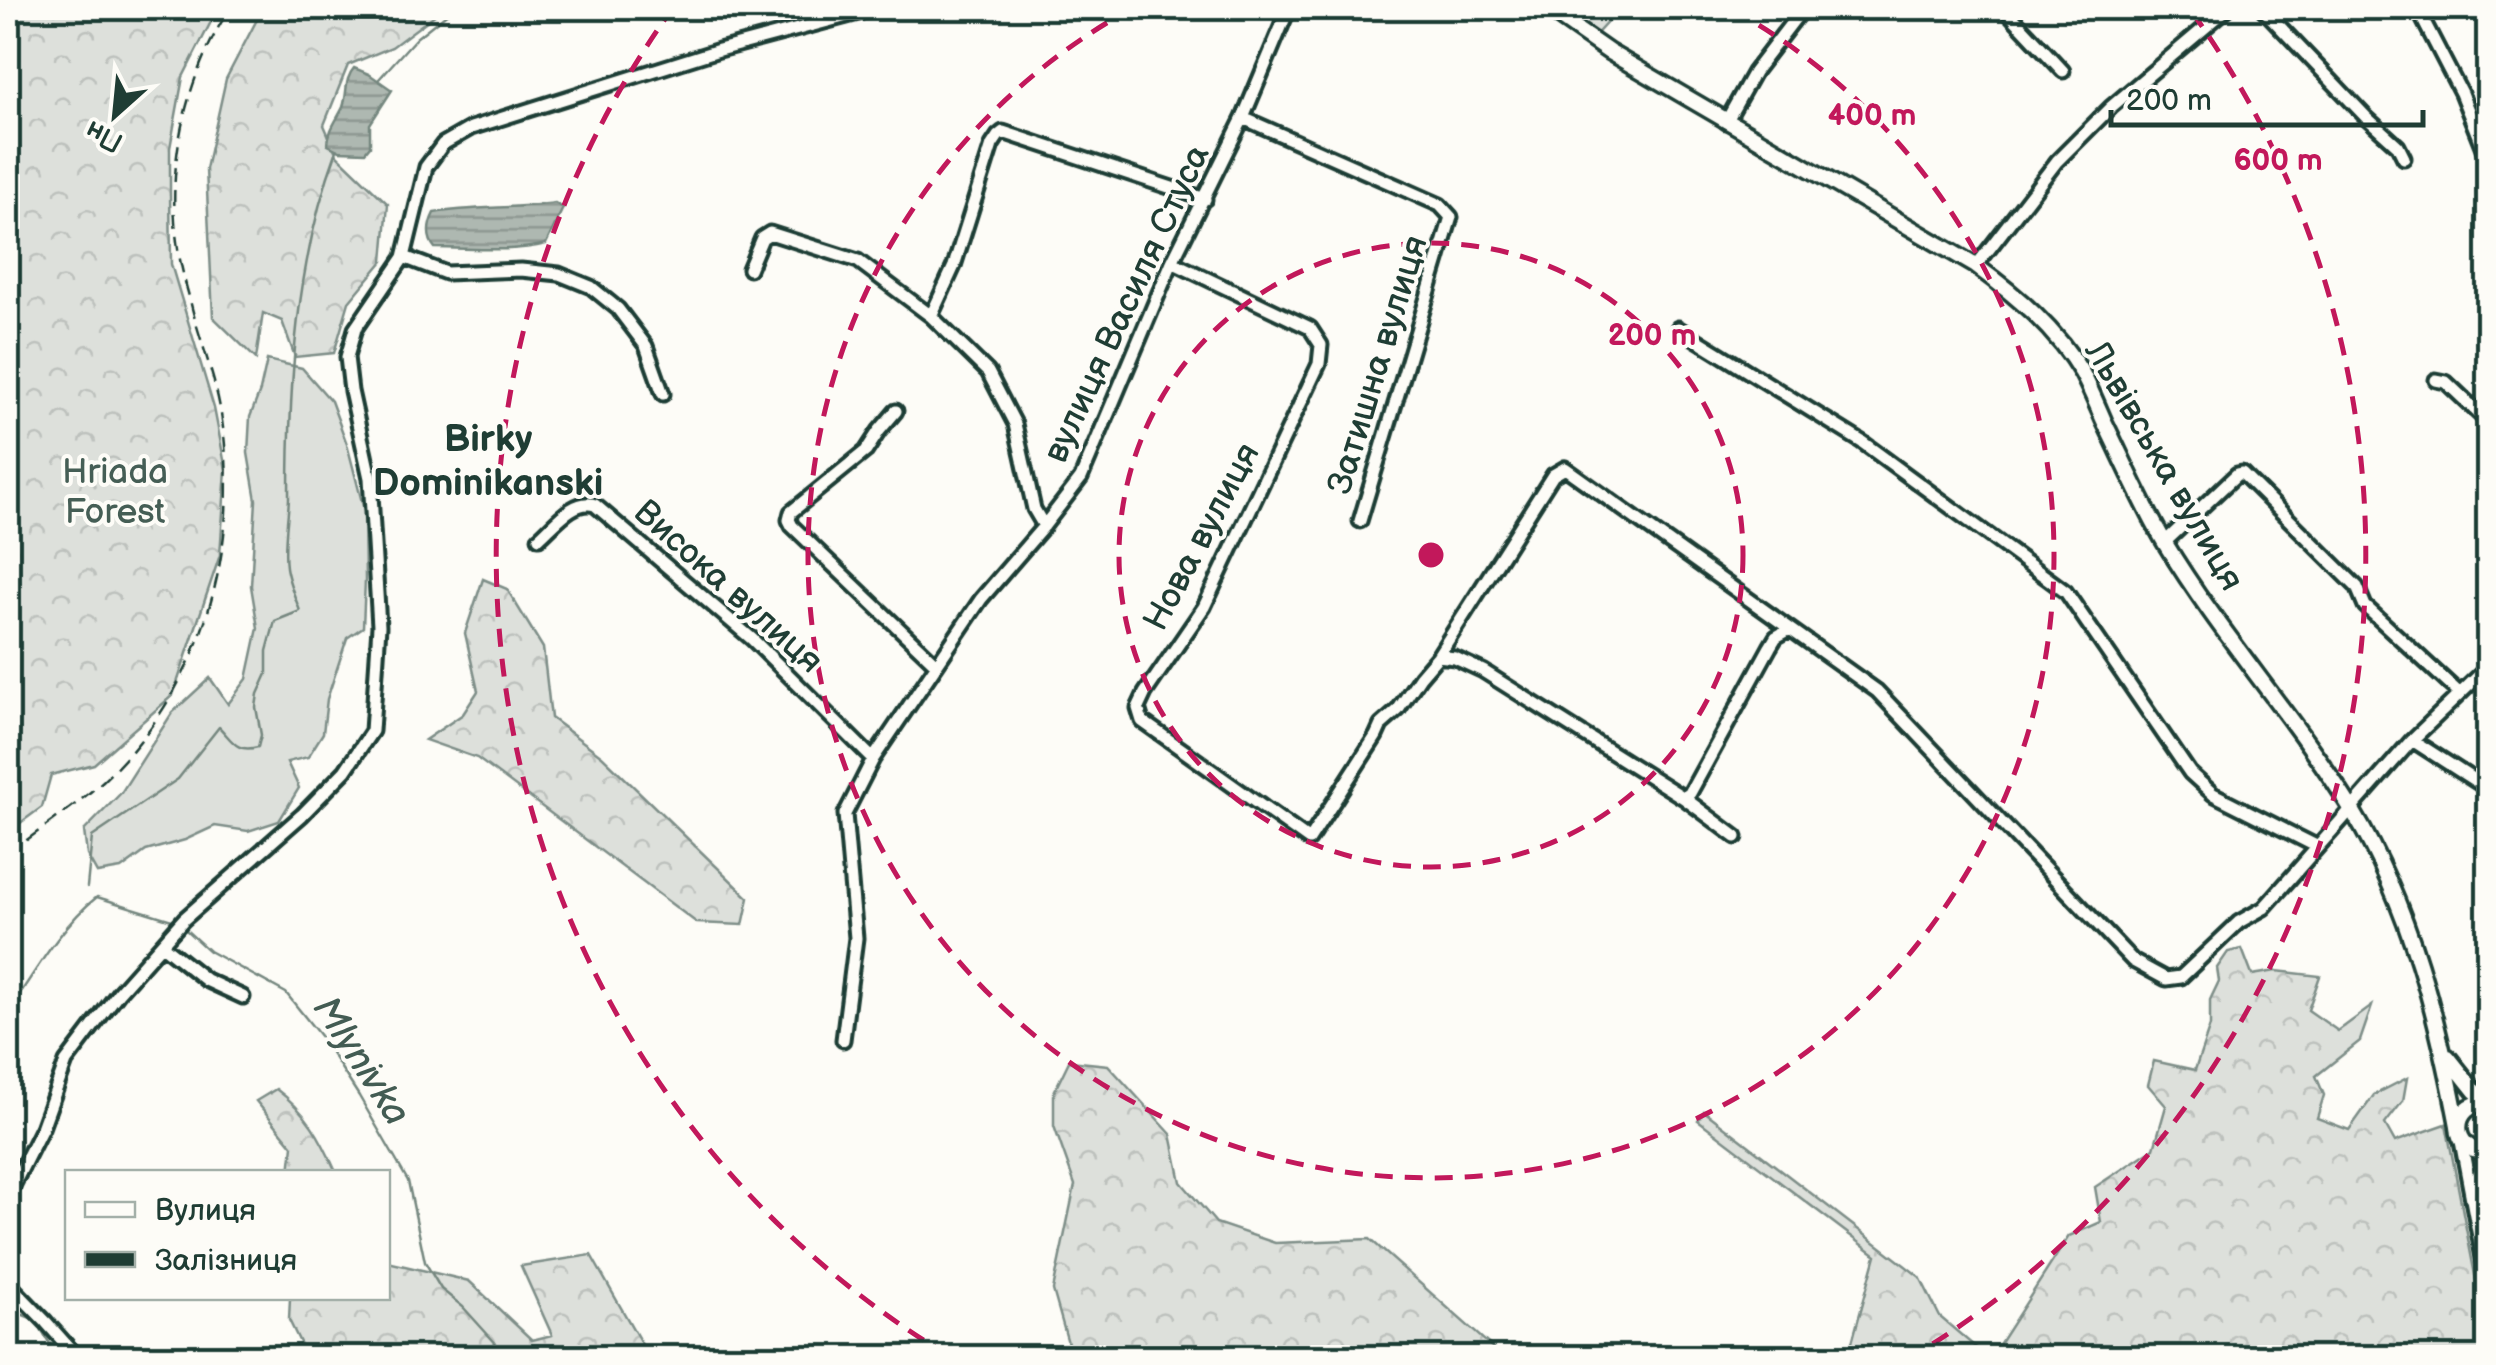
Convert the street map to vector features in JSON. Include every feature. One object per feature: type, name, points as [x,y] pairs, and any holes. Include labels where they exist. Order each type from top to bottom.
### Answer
[{"type":"highway","points":[[2488,1103],[2466,1110],[2460,1134],[2471,1150],[2488,1154]]},
{"type":"main road","name":"Львівська вулиця","points":[[1546,8],[1609,52],[1976,266],[2040,319],[2081,372],[2140,497],[2195,591],[2292,719],[2352,810],[2380,861],[2408,926],[2444,1053],[2460,1134]]},
{"type":"main road","name":"Львівська вулиця","points":[[2444,1053],[2488,1103]]},
{"type":"street","points":[[8,1196],[42,1128],[66,1062],[118,992],[184,919],[302,814],[345,770],[372,731],[379,626],[370,478],[350,391],[347,357],[356,329],[404,257],[426,168],[444,144],[471,128],[719,50],[877,8]]},
{"type":"street","name":"вулиця Василя Стуса","points":[[843,1040],[856,938],[844,814],[874,759],[980,599],[1081,478],[1172,262],[1243,118],[1288,8]]},
{"type":"street","points":[[1726,122],[1754,72],[1803,8]]},
{"type":"street","points":[[2004,8],[2063,71]]},
{"type":"street","points":[[1976,266],[2057,161],[2111,107],[2228,8]]},
{"type":"street","points":[[2262,8],[2398,146],[2404,158]]},
{"type":"street","points":[[2417,8],[2461,93],[2488,161]]},
{"type":"street","name":"Затишна вулиця","points":[[1243,118],[1440,205],[1451,216],[1360,521]]},
{"type":"street","points":[[931,316],[954,266],[992,145],[1002,132],[1206,198]]},
{"type":"street","points":[[749,268],[762,238],[770,233],[858,261],[931,316],[988,372],[1015,424],[1034,509],[1044,526]]},
{"type":"street","points":[[404,257],[446,273],[521,270],[559,274],[591,287],[618,309],[646,346],[663,394]]},
{"type":"street","name":"Нова вулиця","points":[[1172,262],[1310,328],[1321,346],[1319,364],[1204,607],[1145,693],[1138,708],[1142,720],[1309,840],[1381,725],[1398,710],[1438,656]]},
{"type":"street","points":[[1678,328],[1862,442],[2066,592],[2190,773],[2213,794],[2316,846]]},
{"type":"street","points":[[2436,380],[2446,382],[2488,422]]},
{"type":"street","points":[[896,411],[866,450],[792,512],[789,520],[936,664]]},
{"type":"street","points":[[1736,837],[1684,798],[1483,672],[1456,658],[1438,656],[1553,475],[1565,468],[1877,691],[2134,961],[2166,979],[2181,976],[2239,922],[2264,908],[2412,740],[2488,667]]},
{"type":"street","points":[[2165,542],[2242,472],[2356,586],[2365,606],[2460,694]]},
{"type":"street","name":"Висока вулиця","points":[[539,538],[578,504],[587,502],[595,506],[752,639],[874,759]]},
{"type":"street","points":[[1684,798],[1776,637],[1790,629]]},
{"type":"street","points":[[2412,740],[2488,789]]},
{"type":"street","points":[[162,945],[206,980],[243,997]]},
{"type":"street","points":[[2460,1134],[2488,1284]]},
{"type":"street","points":[[2475,1208],[2478,1176],[2488,1154]]},
{"type":"street","points":[[8,1283],[78,1358]]},
{"type":"green space","name":"Hriada Forest","points":[[8,8],[218,8],[183,77],[170,148],[171,264],[214,408],[226,470],[220,555],[173,695],[94,764],[51,775],[42,807],[8,832]]},
{"type":"green space","points":[[263,8],[444,8],[392,47],[348,65],[324,125],[337,155],[388,204],[383,261],[349,302],[334,353],[295,357],[282,321],[263,313],[256,359],[213,317],[206,169],[226,79]]},
{"type":"green space","points":[[1546,8],[1620,8],[1591,40]]},
{"type":"green space","points":[[267,360],[302,368],[331,401],[347,444],[364,510],[363,627],[347,638],[327,699],[323,733],[308,757],[287,762],[299,788],[279,821],[248,831],[215,826],[146,851],[121,869],[97,873],[87,855],[84,831],[121,793],[172,713],[210,678],[228,704],[247,679],[258,628],[251,586],[256,500],[248,453],[250,417]]},
{"type":"green space","points":[[483,579],[507,589],[543,648],[551,718],[602,756],[749,898],[743,925],[697,923],[477,758],[425,740],[463,714],[478,691],[465,633]]},
{"type":"green space","points":[[2242,949],[2252,975],[2276,971],[2320,976],[2308,1010],[2338,1031],[2372,1006],[2360,1041],[2316,1076],[2324,1095],[2317,1118],[2349,1130],[2374,1095],[2407,1078],[2403,1101],[2385,1124],[2395,1142],[2446,1124],[2488,1357],[1991,1357],[2069,1236],[2101,1222],[2095,1187],[2154,1148],[2166,1106],[2148,1085],[2154,1061],[2195,1070],[2210,1026],[2210,1000],[2219,981],[2217,968],[2228,952]]},
{"type":"green space","points":[[1069,1061],[1108,1065],[1171,1134],[1181,1182],[1216,1223],[1275,1243],[1370,1239],[1493,1348],[1494,1357],[1072,1357],[1053,1290],[1075,1185],[1054,1126],[1054,1092]]},
{"type":"green space","points":[[276,1089],[312,1126],[335,1170],[290,1170],[293,1146],[256,1101]]},
{"type":"green space","points":[[1704,1111],[1920,1277],[1940,1317],[1987,1357],[1848,1357],[1876,1255],[1698,1120]]},
{"type":"green space","points":[[591,1255],[649,1357],[307,1357],[289,1320],[290,1300],[390,1300],[390,1262],[469,1281],[532,1340],[552,1335],[521,1266]]},
{"type":"shaded area","points":[[354,68],[392,90],[370,124],[370,146],[365,152],[340,151],[328,145]]},
{"type":"shaded area","points":[[555,203],[563,208],[546,244],[505,249],[435,248],[430,240],[429,226],[434,213]]},
{"type":"waterway","points":[[379,79],[416,38],[454,8]]},
{"type":"waterway","points":[[87,887],[92,837],[178,779],[219,727],[240,747],[258,747],[261,735],[256,707],[267,674],[267,651],[275,621],[300,611],[285,559],[293,366],[312,235],[337,150]]},
{"type":"waterway","name":"Mlynivka","points":[[8,1012],[60,936],[97,897],[175,921]]},
{"type":"waterway","name":"Mlynivka","points":[[186,930],[209,951],[286,993],[321,1037],[408,1181],[425,1262],[441,1289],[463,1307],[509,1358]]},
{"type":"waterway","name":"Mlynivka","points":[[8,1309],[36,1320],[58,1358]]},
{"type":"railway","points":[[8,854],[93,790],[139,742],[169,700],[192,655],[210,606],[221,557],[226,454],[216,390],[180,258],[175,174],[192,87],[230,8]]},
{"type":"district","name":"Birky Dominikanski","points":[[488,461]]}]
